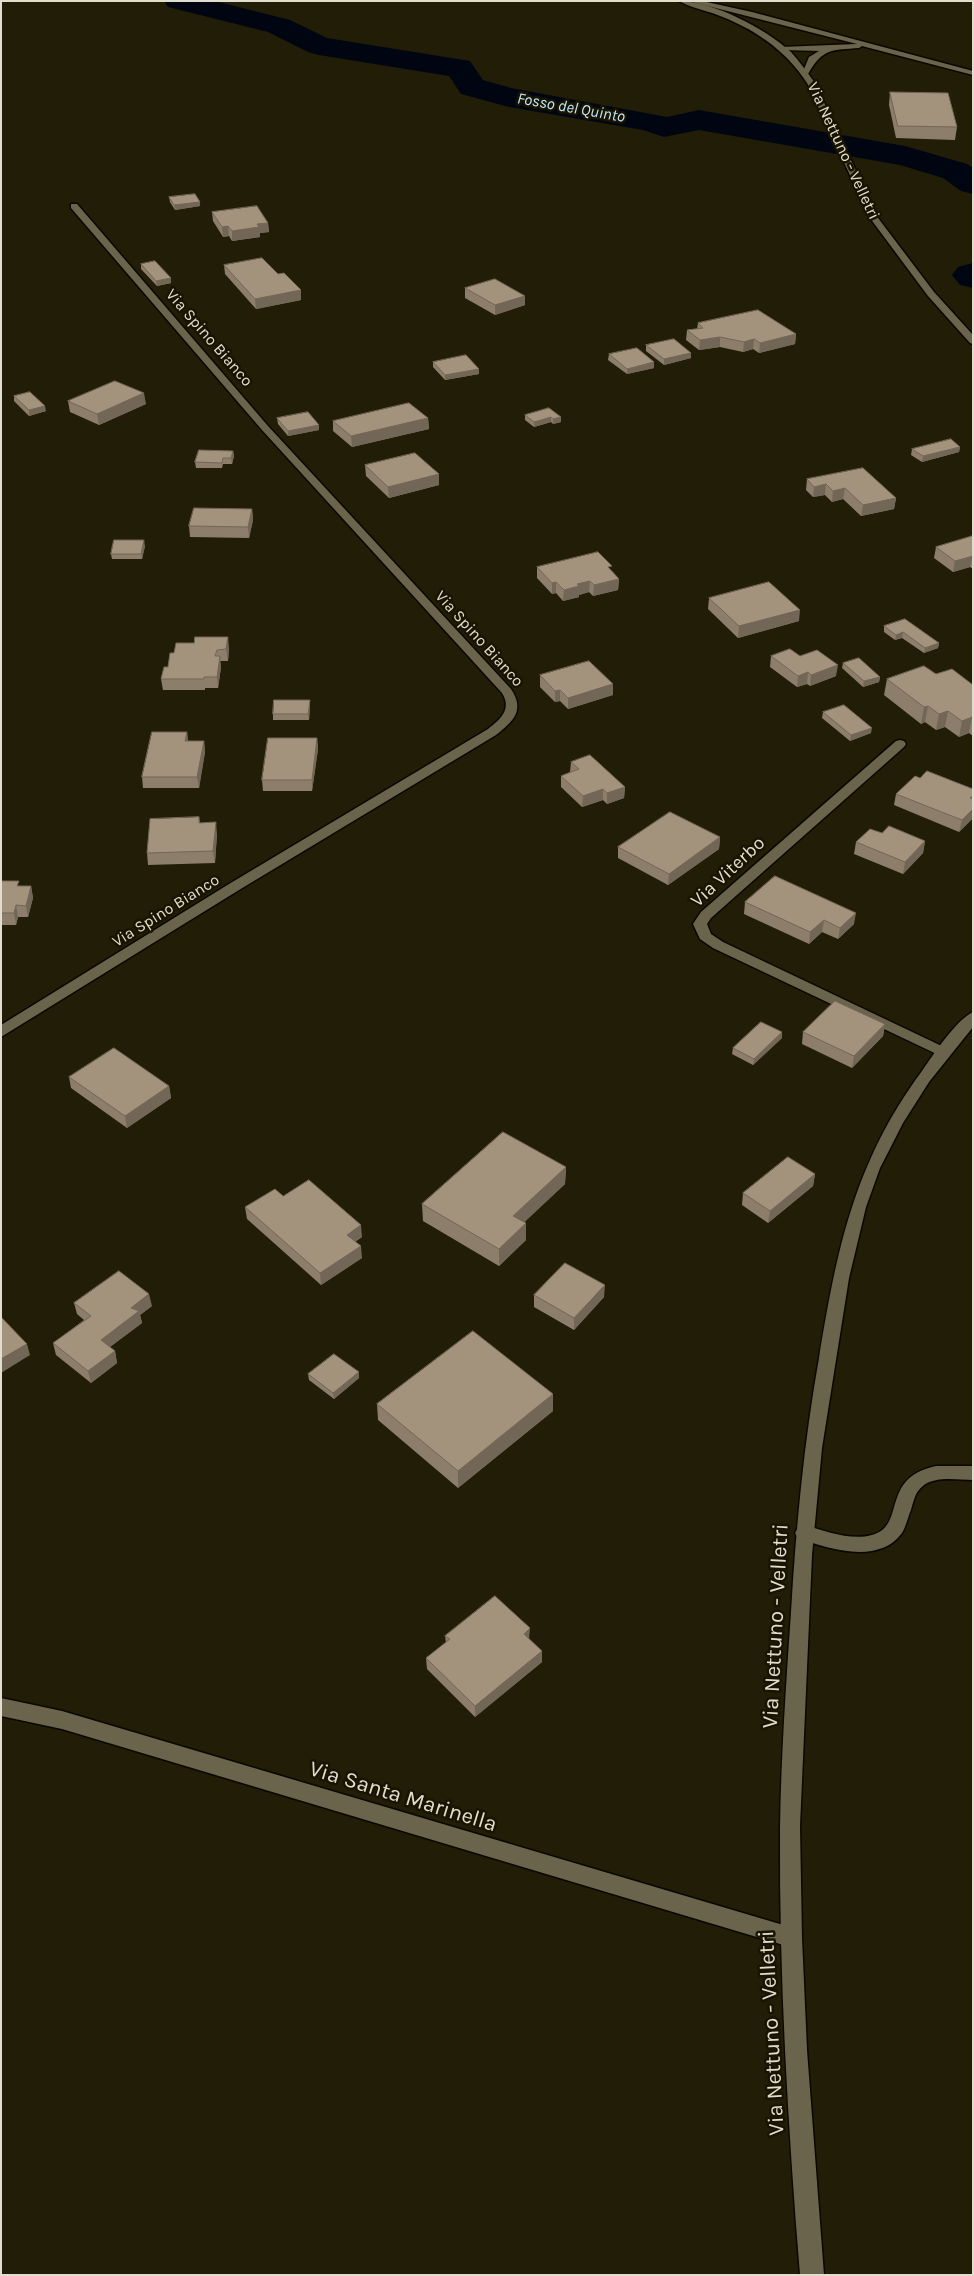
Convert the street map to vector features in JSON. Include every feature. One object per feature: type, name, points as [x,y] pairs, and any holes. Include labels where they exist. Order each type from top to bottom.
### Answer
[{"type":"street","name":"Via Nettuno - Velletri","points":[[682,1],[742,23],[782,48],[805,72],[835,132],[865,202],[884,233],[932,294],[973,341]]},
{"type":"street","points":[[691,1],[881,47],[973,73]]},
{"type":"street","points":[[782,48],[811,40],[844,38]]},
{"type":"street","points":[[782,48],[881,47]]},
{"type":"street","points":[[805,72],[814,56],[827,48]]},
{"type":"street","name":"Via Spino Bianco","points":[[1,1032],[234,887],[492,732],[506,721],[513,706],[507,692],[265,428],[74,206]]},
{"type":"street","name":"Via Viterbo","points":[[900,744],[706,915],[700,924],[705,936],[718,945],[942,1052]]},
{"type":"street","name":"Via Nettuno - Velletri","points":[[812,2275],[798,2101],[790,1937],[790,1822],[804,1533],[819,1402],[851,1232],[862,1195],[883,1146],[914,1092],[942,1052],[973,1017]]},
{"type":"street","points":[[804,1533],[847,1544],[864,1545],[880,1541],[891,1534],[899,1521],[906,1494],[917,1480],[940,1474],[973,1473]]},
{"type":"street","name":"Via Santa Marinella","points":[[1,1707],[62,1720],[790,1937]]},
{"type":"building","points":[[890,92],[948,93],[957,127],[898,126]]},
{"type":"building","points":[[195,194],[200,202],[174,205],[169,197]]},
{"type":"building","points":[[257,206],[268,223],[257,224],[259,227],[232,231],[228,226],[222,227],[212,212]]},
{"type":"building","points":[[262,258],[278,274],[284,273],[301,290],[255,299],[224,265]]},
{"type":"building","points":[[155,261],[171,278],[156,281],[141,264]]},
{"type":"building","points":[[495,279],[525,296],[495,305],[465,288]]},
{"type":"building","points":[[758,310],[796,334],[760,343],[754,339],[744,342],[720,337],[700,340],[687,330],[703,328],[698,323]]},
{"type":"building","points":[[674,339],[691,353],[664,359],[646,345]]},
{"type":"building","points":[[637,348],[654,362],[627,369],[609,354]]},
{"type":"building","points":[[466,355],[479,369],[445,375],[433,362]]},
{"type":"building","points":[[115,381],[144,393],[97,414],[68,401]]},
{"type":"building","points":[[30,392],[45,406],[29,410],[14,396]]},
{"type":"building","points":[[409,403],[428,418],[351,436],[333,421]]},
{"type":"building","points":[[549,408],[561,417],[553,419],[551,417],[534,422],[525,415]]},
{"type":"building","points":[[308,412],[319,425],[288,431],[277,418]]},
{"type":"building","points":[[951,439],[960,447],[923,456],[912,449]]},
{"type":"building","points":[[199,450],[233,451],[231,458],[223,458],[222,463],[195,462]]},
{"type":"building","points":[[415,453],[439,474],[388,487],[365,465]]},
{"type":"building","points":[[863,468],[896,498],[863,505],[845,488],[833,491],[826,484],[814,487],[807,479]]},
{"type":"building","points":[[194,508],[252,509],[248,527],[189,526]]},
{"type":"building","points":[[973,536],[973,556],[955,561],[936,547]]},
{"type":"building","points":[[114,540],[144,540],[141,554],[111,554]]},
{"type":"building","points":[[598,552],[612,566],[608,567],[619,579],[594,585],[590,581],[564,590],[556,582],[552,583],[537,567]]},
{"type":"building","points":[[769,582],[800,610],[739,626],[709,598]]},
{"type":"building","points":[[905,619],[939,643],[925,648],[903,632],[896,635],[884,626]]},
{"type":"building","points":[[195,637],[228,637],[226,649],[217,650],[215,656],[220,656],[217,677],[204,677],[204,679],[161,679],[164,667],[168,667],[170,653],[174,653],[176,643],[194,643]]},
{"type":"building","points":[[790,649],[800,656],[817,650],[838,665],[811,675],[808,672],[798,676],[771,656]]},
{"type":"building","points":[[859,658],[880,677],[864,681],[843,663]]},
{"type":"building","points":[[589,661],[613,684],[568,698],[560,690],[555,691],[540,675]]},
{"type":"building","points":[[924,666],[936,674],[952,669],[973,685],[973,718],[962,721],[948,711],[939,714],[928,706],[924,707],[887,679]]},
{"type":"building","points":[[274,700],[310,700],[308,714],[273,714]]},
{"type":"building","points":[[844,705],[872,728],[851,735],[823,712]]},
{"type":"building","points":[[152,732],[187,732],[185,741],[204,741],[197,777],[142,777]]},
{"type":"building","points":[[268,738],[317,738],[312,780],[262,780]]},
{"type":"building","points":[[590,755],[625,787],[607,793],[603,789],[583,796],[561,776],[579,769],[571,762]]},
{"type":"building","points":[[927,771],[973,789],[973,795],[970,798],[973,799],[973,809],[962,820],[896,794],[915,776],[920,778]]},
{"type":"building","points":[[670,812],[720,837],[669,874],[618,847]]},
{"type":"building","points":[[199,817],[199,823],[216,822],[213,851],[147,853],[150,819]]},
{"type":"building","points":[[889,826],[925,841],[905,862],[856,842],[870,829],[882,833]]},
{"type":"building","points":[[775,876],[856,913],[840,928],[824,920],[810,932],[745,902]]},
{"type":"building","points":[[1,881],[19,881],[17,886],[31,886],[26,906],[16,905],[14,913],[1,913]]},
{"type":"building","points":[[835,1001],[885,1024],[854,1056],[803,1032]]},
{"type":"building","points":[[761,1022],[782,1032],[754,1059],[733,1048]]},
{"type":"building","points":[[114,1048],[169,1086],[125,1116],[69,1077]]},
{"type":"building","points":[[503,1132],[566,1167],[513,1216],[526,1223],[499,1249],[422,1204]]},
{"type":"building","points":[[788,1157],[815,1174],[770,1211],[743,1193]]},
{"type":"building","points":[[309,1180],[361,1225],[347,1235],[361,1246],[320,1273],[245,1207],[275,1189],[283,1196]]},
{"type":"building","points":[[565,1263],[605,1285],[574,1318],[534,1295]]},
{"type":"building","points":[[119,1271],[149,1294],[131,1308],[139,1311],[101,1340],[115,1351],[88,1371],[53,1343],[91,1316],[74,1303]]},
{"type":"building","points":[[1,1317],[27,1344],[1,1359]]},
{"type":"building","points":[[473,1331],[553,1394],[458,1471],[377,1404]]},
{"type":"building","points":[[334,1354],[359,1372],[333,1393],[308,1374]]},
{"type":"building","points":[[495,1596],[530,1628],[524,1634],[542,1651],[475,1706],[426,1658],[450,1639],[445,1636]]},
{"type":"waterway","name":"Fosso del Quinto","points":[[178,1],[279,26],[319,46],[459,68],[472,87],[509,97],[651,122],[664,127],[699,120],[905,156],[955,171],[973,184]]},
{"type":"waterway","name":"Fosso del Quinto","points":[[973,274],[971,275],[973,277]]}]
